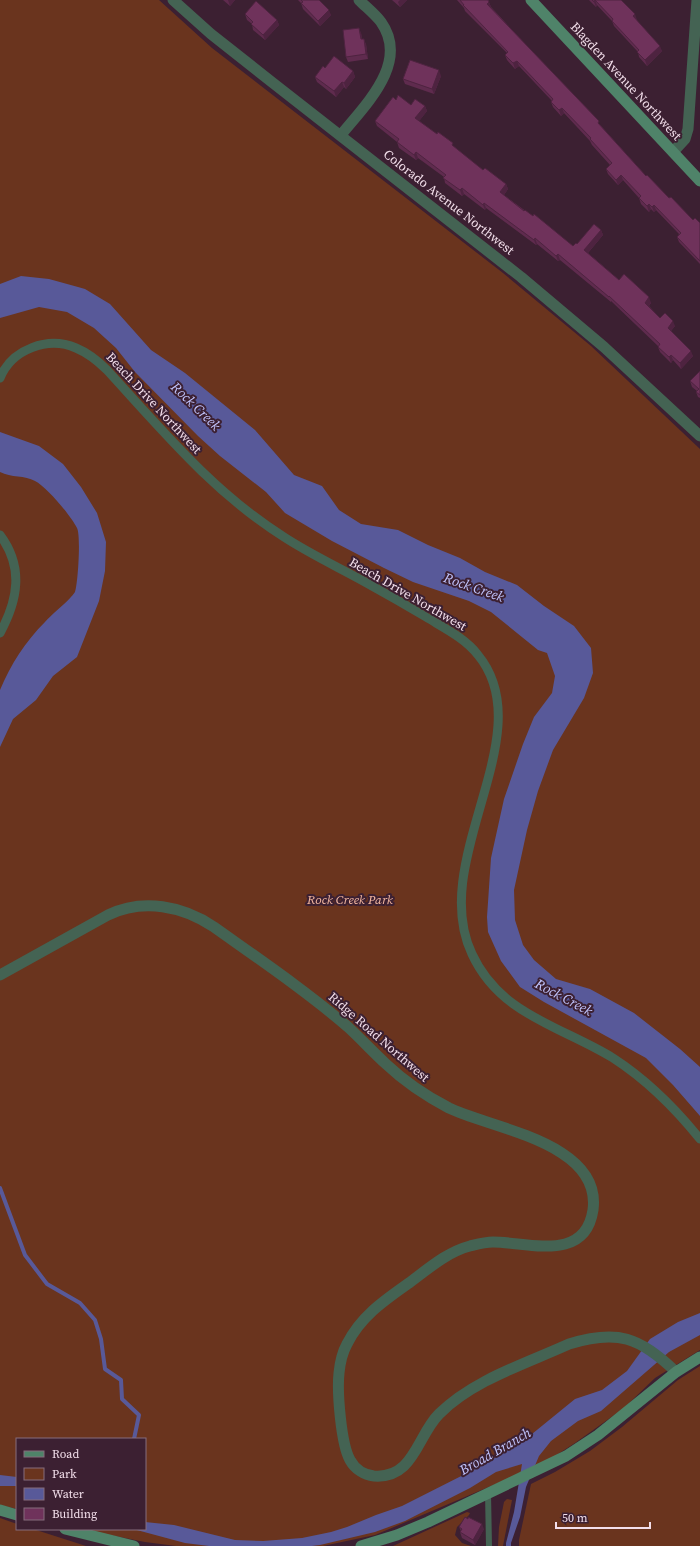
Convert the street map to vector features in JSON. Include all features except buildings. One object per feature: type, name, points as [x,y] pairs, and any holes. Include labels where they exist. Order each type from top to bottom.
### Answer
[{"type":"main road","name":"Blagden Avenue Northwest","points":[[531,0],[700,181]]},
{"type":"main road","points":[[360,1546],[397,1535],[566,1456],[593,1440],[676,1372],[700,1357]]},
{"type":"main road","points":[[0,1510],[16,1515]]},
{"type":"main road","points":[[69,1530],[134,1546]]},
{"type":"street","name":"Colorado Avenue Northwest","points":[[173,0],[211,34],[521,277],[604,347],[700,436]]},
{"type":"street","points":[[341,135],[380,86],[389,63],[388,40],[384,28],[377,18],[359,0]]},
{"type":"street","points":[[673,152],[684,139],[688,129],[697,0]]},
{"type":"street","name":"Beach Drive Northwest","points":[[0,378],[12,360],[33,347],[59,344],[83,351],[101,364],[200,471],[248,512],[304,550],[372,586],[455,635],[478,655],[490,675],[494,686],[498,704],[498,722],[492,763],[465,864],[461,890],[460,908],[463,927],[473,957],[487,980],[504,998],[536,1019],[592,1046],[625,1066],[664,1099],[700,1139]]},
{"type":"street","points":[[0,536],[12,556],[16,581],[12,605],[0,633]]},
{"type":"street","name":"Ridge Road Northwest","points":[[0,975],[119,910],[131,907],[156,906],[184,912],[198,917],[214,927],[317,1002],[348,1027],[395,1072],[425,1095],[457,1111],[535,1139],[550,1146],[570,1160],[584,1174],[593,1196],[592,1211],[590,1221],[584,1231],[571,1242],[558,1246],[547,1247],[491,1242],[458,1250],[384,1301],[368,1314],[355,1330],[341,1360],[339,1380],[342,1431],[345,1446],[351,1462],[358,1470],[367,1474],[378,1476],[393,1473],[401,1468],[414,1455],[434,1419],[457,1399],[494,1377],[569,1344],[592,1338],[613,1337],[628,1340],[644,1345],[664,1360],[676,1372]]},
{"type":"lane","points":[[488,1493],[489,1546]]},
{"type":"green space","name":"Rock Creek Park","points":[[0,0],[159,0],[212,48],[503,273],[591,346],[700,449],[700,1350],[655,1378],[624,1408],[541,1465],[375,1535],[323,1546],[176,1546],[145,1542],[85,1530],[146,1530],[146,1438],[16,1438],[16,1509],[0,1505]]},
{"type":"green space","points":[[700,1366],[700,1546],[519,1546],[531,1484],[555,1472],[590,1451],[622,1427],[678,1380]]},
{"type":"green space","points":[[507,1499],[512,1500],[503,1546],[498,1546],[499,1527],[504,1502]]},
{"type":"green space","points":[[467,1512],[470,1513],[457,1527],[455,1535],[462,1543],[471,1546],[393,1546]]},
{"type":"green space","points":[[0,1518],[16,1524],[16,1530],[36,1530],[86,1546],[0,1546]]},
{"type":"water","name":"Rock Creek","points":[[21,276],[49,279],[85,289],[110,304],[151,350],[185,373],[255,430],[294,475],[322,486],[339,510],[361,524],[398,530],[428,545],[460,558],[485,572],[517,585],[544,606],[574,626],[591,648],[593,673],[584,698],[553,750],[538,791],[527,830],[514,890],[515,920],[523,945],[534,960],[556,979],[590,989],[634,1013],[680,1049],[700,1067],[700,1116],[673,1085],[646,1058],[544,1002],[520,987],[501,961],[488,932],[487,917],[491,858],[504,799],[534,717],[552,693],[555,676],[547,653],[538,650],[491,612],[469,601],[413,582],[332,541],[285,513],[266,492],[220,456],[198,436],[135,372],[116,348],[94,328],[67,312],[39,307],[0,318],[0,284]]},
{"type":"water","points":[[0,432],[39,446],[63,464],[81,487],[97,513],[106,542],[105,571],[99,601],[77,657],[53,676],[36,700],[13,719],[0,747],[0,690],[14,662],[25,645],[75,592],[79,549],[77,528],[64,509],[46,489],[31,479],[0,472]]},
{"type":"water","points":[[700,1313],[700,1335],[669,1352],[601,1411],[578,1421],[551,1441],[539,1456],[526,1487],[520,1517],[511,1546],[506,1546],[506,1543],[514,1512],[522,1464],[496,1472],[470,1488],[405,1521],[375,1532],[320,1545],[209,1546],[185,1543],[137,1530],[146,1530],[146,1522],[174,1525],[235,1540],[263,1541],[302,1538],[347,1527],[402,1506],[483,1465],[532,1434],[575,1399],[602,1390],[627,1371],[650,1339],[678,1322]]},
{"type":"water","points":[[0,1475],[16,1477],[16,1486],[0,1486]]},
{"type":"waterway","points":[[0,1188],[25,1255],[47,1284],[80,1303],[95,1320],[101,1339],[105,1369],[121,1380],[122,1399],[139,1415],[134,1438]]},
{"type":"water label","name":"Broad Branch","points":[[495,1451]]}]
